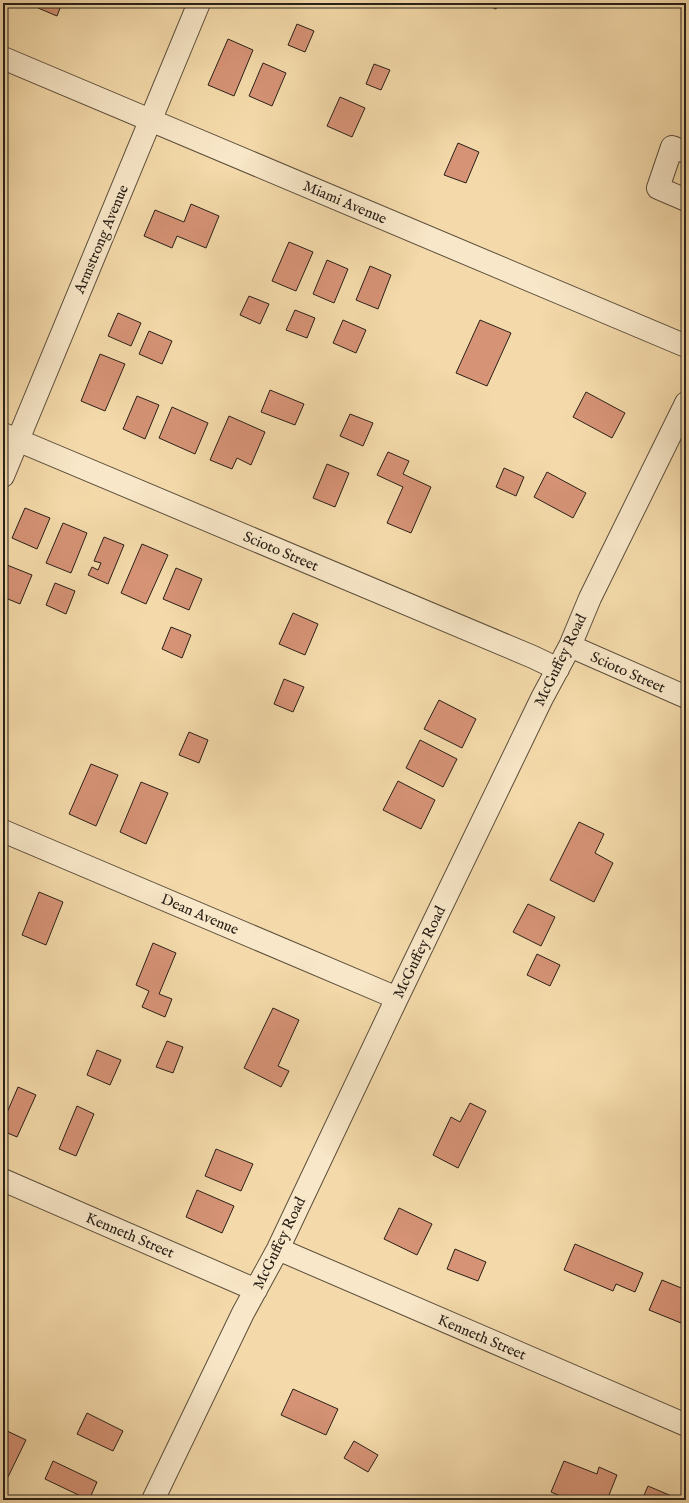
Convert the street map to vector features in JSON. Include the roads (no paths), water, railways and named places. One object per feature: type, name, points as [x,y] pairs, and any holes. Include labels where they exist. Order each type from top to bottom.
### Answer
[{"type":"street","name":"Armstrong Avenue","points":[[3,476],[10,437],[151,120],[199,3]]},
{"type":"street","name":"Miami Avenue","points":[[3,58],[686,346]]},
{"type":"street","points":[[686,152],[672,147],[658,188],[686,200]]},
{"type":"street","name":"McGuffey Road","points":[[153,1500],[243,1313],[266,1268],[278,1249],[538,706],[570,646],[590,598],[686,404]]},
{"type":"street","name":"Scioto Street","points":[[10,437],[533,657],[558,669]]},
{"type":"street","name":"Scioto Street","points":[[570,646],[686,697]]},
{"type":"street","name":"Dean Avenue","points":[[3,831],[397,998]]},
{"type":"street","name":"Kenneth Street","points":[[3,1180],[256,1290]]},
{"type":"street","name":"Kenneth Street","points":[[278,1249],[686,1425]]}]
